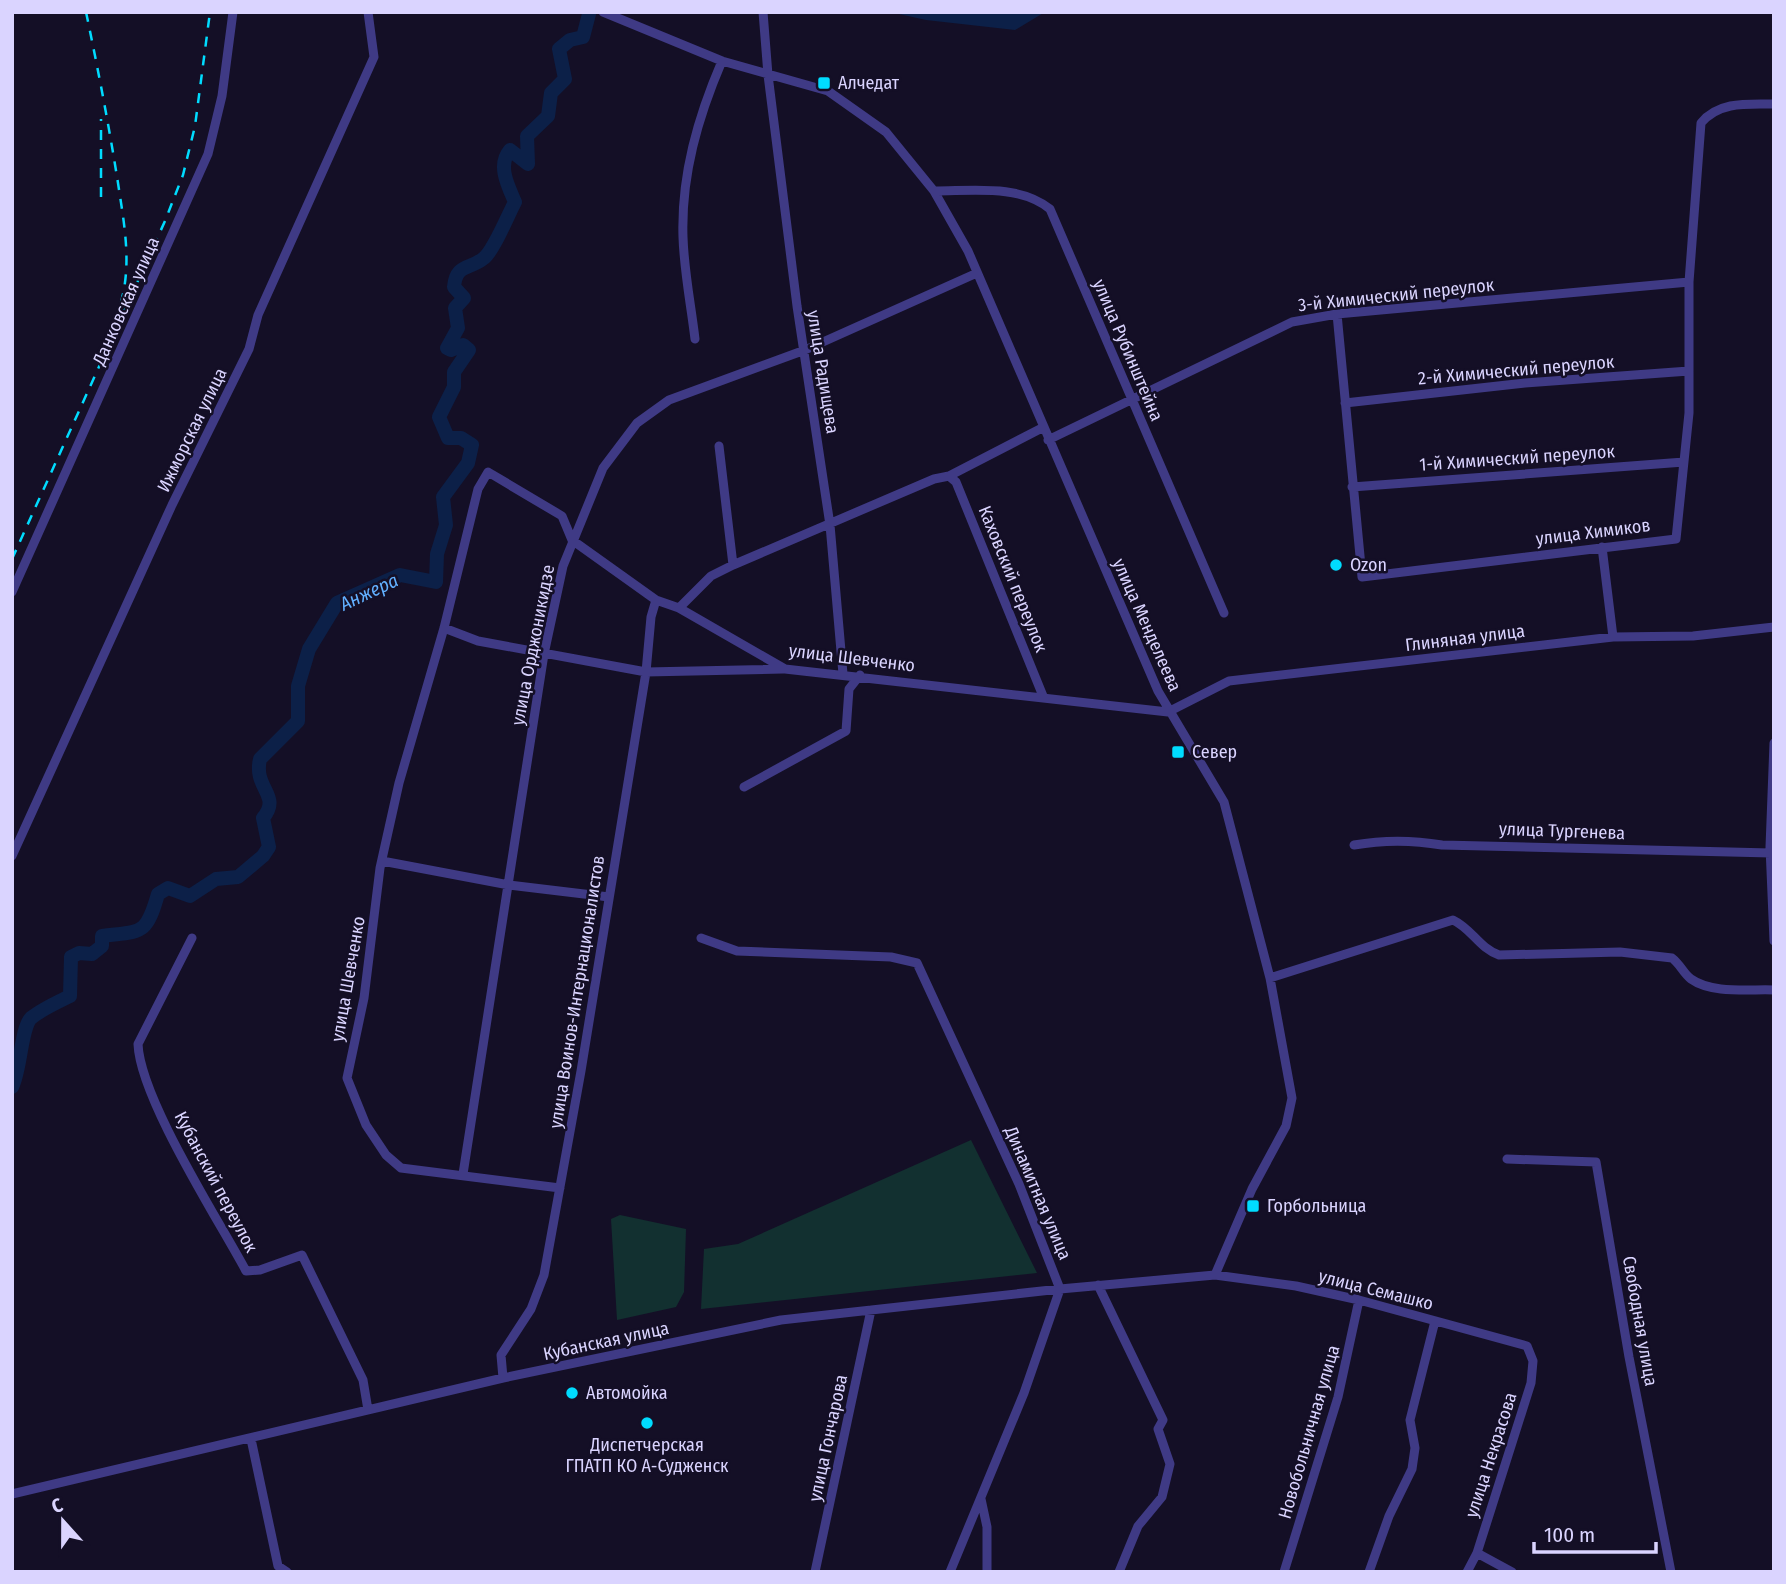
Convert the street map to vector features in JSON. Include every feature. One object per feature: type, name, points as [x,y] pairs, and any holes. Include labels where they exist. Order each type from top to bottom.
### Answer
[{"type":"street","name":"Данковская улица","points":[[12,592],[208,154],[222,96],[233,12]]},
{"type":"street","name":"Ижморская улица","points":[[12,856],[173,505],[249,349],[258,316],[374,57],[368,12]]},
{"type":"street","name":"улица Менделеева","points":[[603,12],[723,61],[828,91],[886,132],[934,191],[977,273],[1042,428],[1168,712],[1224,802],[1270,978],[1292,1098],[1286,1126],[1252,1189],[1215,1275]]},
{"type":"street","name":"улица Радищева","points":[[763,12],[768,75],[830,525],[843,674]]},
{"type":"street","points":[[695,339],[683,237],[686,177],[702,109],[723,61]]},
{"type":"street","name":"улица Химиков","points":[[1337,314],[1362,577],[1676,539],[1689,413],[1689,282],[1701,123],[1706,116],[1729,105],[1774,104]]},
{"type":"street","name":"улица Рубинштейна","points":[[934,191],[1012,192],[1036,197],[1050,209],[1224,613]]},
{"type":"street","name":"улица Орджоникидзе","points":[[463,1174],[544,654],[572,540],[603,468],[638,423],[669,400],[805,351],[977,273]]},
{"type":"street","name":"3-й Химический переулок","points":[[1048,440],[1292,322],[1337,314],[1689,282]]},
{"type":"street","name":"2-й Химический переулок","points":[[1345,403],[1525,383],[1689,371]]},
{"type":"street","points":[[678,608],[711,576],[733,565],[934,479],[949,476],[1042,428]]},
{"type":"street","points":[[719,446],[733,565]]},
{"type":"street","name":"1-й Химический переулок","points":[[1352,487],[1684,462]]},
{"type":"street","name":"улица Шевченко","points":[[560,1188],[401,1168],[366,1125],[347,1079],[364,998],[382,861],[411,736],[444,628],[478,489],[488,472],[562,516],[572,540],[656,600],[678,608],[785,669],[1168,712]]},
{"type":"street","name":"Каховский переулок","points":[[949,476],[956,482],[1043,696]]},
{"type":"street","points":[[1602,547],[1613,637]]},
{"type":"street","name":"улица Воинов-Интернационалистов","points":[[503,1378],[501,1355],[531,1309],[544,1275],[646,672],[651,617],[656,600]]},
{"type":"street","name":"Глиняная улица","points":[[1168,712],[1229,681],[1613,637],[1693,636],[1774,627]]},
{"type":"street","points":[[444,628],[478,641],[646,672],[785,669]]},
{"type":"street","points":[[744,787],[846,731],[849,689],[860,676]]},
{"type":"street","points":[[1774,743],[1771,853],[1774,941]]},
{"type":"street","name":"улица Тургенева","points":[[1354,845],[1372,842],[1424,842],[1771,853]]},
{"type":"street","points":[[382,861],[509,885],[608,897]]},
{"type":"street","points":[[1270,978],[1453,920],[1466,927],[1485,950],[1499,955],[1620,952],[1672,958],[1688,977],[1698,983],[1722,988],[1774,990]]},
{"type":"street","name":"Кубанский переулок","points":[[192,938],[138,1044],[139,1060],[173,1136],[246,1271],[260,1270],[302,1255],[363,1380],[368,1410]]},
{"type":"street","name":"Динамитная улица","points":[[701,939],[737,951],[891,957],[917,963],[1044,1240],[1060,1289]]},
{"type":"street","name":"Свободная улица","points":[[1507,1159],[1595,1162],[1629,1357],[1671,1572]]},
{"type":"street","name":"Кубанская улица","points":[[12,1494],[503,1378],[781,1320],[1215,1275]]},
{"type":"street","name":"улица Семашко","points":[[1215,1275],[1296,1286],[1359,1300],[1527,1346]]},
{"type":"street","points":[[1098,1286],[1163,1420],[1158,1429],[1170,1464],[1162,1497],[1138,1526],[1119,1572]]},
{"type":"street","points":[[950,1572],[1024,1393],[1060,1289]]},
{"type":"street","name":"Новобольничная улица","points":[[1284,1572],[1338,1397],[1359,1300]]},
{"type":"street","name":"улица Гончарова","points":[[815,1572],[871,1310]]},
{"type":"street","points":[[1369,1572],[1389,1516],[1412,1469],[1415,1448],[1410,1420],[1435,1321]]},
{"type":"street","name":"улица Некрасова","points":[[1467,1572],[1477,1553],[1531,1383],[1533,1361],[1527,1346]]},
{"type":"street","points":[[251,1439],[278,1566],[287,1572]]},
{"type":"street","points":[[981,1497],[987,1527],[987,1572]]},
{"type":"street","points":[[1477,1553],[1512,1572]]},
{"type":"green space","points":[[971,1140],[1037,1273],[701,1309],[704,1249],[738,1244]]},
{"type":"green space","points":[[620,1215],[686,1229],[684,1292],[676,1307],[617,1320],[611,1219]]},
{"type":"water","points":[[890,12],[1045,12],[1015,30],[926,20]]},
{"type":"waterway","name":"Анжера","points":[[12,1087],[23,1039],[31,1018],[70,996],[71,957],[79,953],[92,954],[102,946],[102,936],[140,929],[150,918],[158,894],[168,888],[190,896],[216,879],[238,877],[263,856],[269,847],[263,818],[270,803],[260,778],[260,759],[298,721],[298,686],[309,649],[337,603],[400,575],[436,582],[437,554],[446,525],[443,497],[468,463],[472,445],[461,438],[448,438],[439,417],[454,387],[454,372],[469,350],[463,345],[451,350],[447,348],[458,328],[455,308],[464,298],[454,287],[455,279],[461,270],[484,258],[501,232],[515,202],[505,176],[506,156],[510,150],[528,164],[527,136],[548,116],[551,93],[565,79],[559,49],[570,40],[583,37],[589,14]]},
{"type":"railway","points":[[86,12],[107,119],[124,228],[126,273],[121,302]]},
{"type":"railway","points":[[12,559],[165,221],[183,175],[195,126],[210,12]]},
{"type":"railway","points":[[101,119],[101,197]]},
{"type":"place","name":"Алчедат","points":[[824,83]]},
{"type":"place","name":"Ozon","points":[[1336,565]]},
{"type":"place","name":"Север","points":[[1178,752]]},
{"type":"place","name":"Горбольница","points":[[1253,1206]]},
{"type":"place","name":"Автомойка","points":[[572,1393]]},
{"type":"place","name":"Диспетчерская ГПАТП КО А-Судженск","points":[[647,1423]]}]
